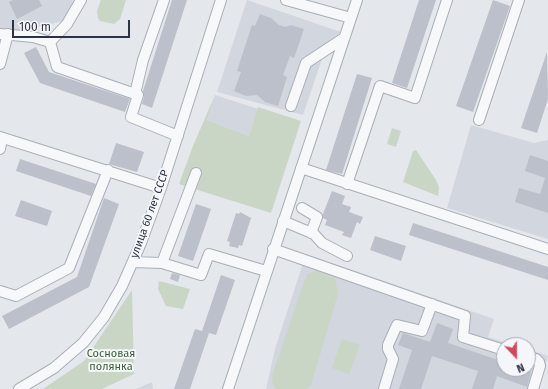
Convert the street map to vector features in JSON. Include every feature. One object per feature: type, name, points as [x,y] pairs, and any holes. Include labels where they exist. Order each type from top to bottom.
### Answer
[{"type":"street","points":[[50,42],[67,24],[81,0]]},
{"type":"street","points":[[135,94],[143,60],[164,0]]},
{"type":"street","name":"улица 60 лет СССР","points":[[19,389],[54,368],[83,343],[104,317],[122,286],[161,188],[222,0]]},
{"type":"street","points":[[286,0],[351,18]]},
{"type":"street","points":[[228,389],[273,249],[302,168],[357,0]]},
{"type":"street","points":[[347,184],[380,86],[415,98],[447,0]]},
{"type":"street","points":[[479,120],[519,0]]},
{"type":"street","points":[[0,64],[4,34],[33,37],[50,42]]},
{"type":"street","points":[[292,106],[306,63],[344,38]]},
{"type":"street","points":[[50,42],[57,67],[138,95],[131,117],[178,136]]},
{"type":"street","points":[[0,149],[1,137],[161,188]]},
{"type":"street","points":[[302,168],[548,249]]},
{"type":"street","points":[[0,291],[16,296],[69,268],[108,170]]},
{"type":"street","points":[[162,263],[196,173]]},
{"type":"street","points":[[290,201],[320,212]]},
{"type":"street","points":[[302,208],[318,216],[311,233]]},
{"type":"street","points":[[283,221],[311,233],[322,243],[347,256]]},
{"type":"street","points":[[273,249],[465,316],[464,337],[496,347]]},
{"type":"street","points":[[132,262],[162,263],[201,275],[209,254],[266,271]]},
{"type":"street","points":[[384,389],[393,359],[388,349],[388,345],[397,325],[422,331],[432,304]]},
{"type":"street","points":[[533,389],[540,366],[540,362],[536,359]]},
{"type":"shaded area","points":[[0,0],[73,0],[67,20],[17,32],[0,28]]},
{"type":"shaded area","points":[[247,0],[341,32],[327,44],[303,115],[217,92]]},
{"type":"shaded area","points":[[215,95],[258,109],[249,136],[207,120]]},
{"type":"shaded area","points":[[471,125],[534,143],[548,140],[548,239],[447,208]]},
{"type":"shaded area","points":[[306,254],[494,319],[488,337],[496,339],[496,377],[536,377],[536,352],[548,356],[538,389],[266,389],[275,349]]},
{"type":"shaded area","points":[[152,382],[153,389],[136,389]]},
{"type":"green space","points":[[101,0],[126,0],[120,19],[114,24],[100,21],[98,18],[97,11]]},
{"type":"green space","points":[[215,95],[207,120],[249,136],[258,107],[301,121],[271,213],[179,184],[193,146]]},
{"type":"green space","points":[[392,128],[401,131],[396,147],[387,144]]},
{"type":"green space","points":[[416,150],[436,180],[439,187],[438,196],[403,182],[413,151]]},
{"type":"green space","points":[[318,270],[329,271],[335,277],[338,294],[311,385],[307,389],[276,389],[273,385],[272,376],[304,282],[308,274]]},
{"type":"green space","points":[[159,281],[190,289],[183,309],[166,306],[158,289]]},
{"type":"green space","name":"Сосновая полянка","points":[[132,290],[134,374],[102,389],[43,389],[84,361]]},
{"type":"green space","points":[[342,339],[360,345],[349,374],[332,368]]},
{"type":"building","points":[[13,0],[39,0],[42,6],[17,19],[9,2]]},
{"type":"building","points":[[172,0],[187,0],[152,108],[142,104],[144,97],[143,91]]},
{"type":"building","points":[[419,0],[436,0],[407,88],[392,83]]},
{"type":"building","points":[[493,0],[510,6],[473,112],[456,106]]},
{"type":"building","points":[[260,14],[271,18],[279,25],[285,27],[291,25],[304,29],[294,58],[290,56],[283,75],[287,77],[278,106],[265,102],[257,95],[246,96],[234,91],[241,72],[237,71],[252,25],[255,26]]},
{"type":"building","points":[[36,47],[49,72],[130,99],[125,112],[40,83],[24,53]]},
{"type":"building","points":[[547,52],[548,99],[537,133],[521,128]]},
{"type":"building","points":[[357,74],[372,78],[342,174],[326,170]]},
{"type":"building","points":[[116,143],[144,152],[137,172],[109,164]]},
{"type":"building","points":[[530,155],[548,161],[548,213],[515,202],[519,188],[540,194],[545,178],[525,171]]},
{"type":"building","points":[[20,159],[96,184],[91,196],[16,171]]},
{"type":"building","points":[[332,191],[345,196],[342,204],[351,207],[349,212],[363,217],[360,224],[357,222],[351,238],[342,235],[344,232],[325,225],[327,220],[323,218],[323,214]]},
{"type":"building","points":[[104,198],[119,204],[89,287],[9,329],[2,316],[77,277]]},
{"type":"building","points":[[21,200],[52,211],[47,226],[15,216]]},
{"type":"building","points":[[196,204],[211,209],[193,261],[178,256]]},
{"type":"building","points":[[240,212],[251,218],[242,246],[239,245],[238,248],[229,246],[230,242],[227,241],[236,213],[239,214]]},
{"type":"building","points":[[413,223],[548,267],[548,280],[409,235]]},
{"type":"building","points":[[375,236],[406,246],[401,261],[370,250]]},
{"type":"building","points":[[172,273],[180,275],[178,282],[170,279]]},
{"type":"building","points":[[221,275],[235,280],[216,335],[209,333],[190,389],[174,389],[195,329],[202,331]]},
{"type":"building","points":[[437,323],[453,329],[448,343],[496,359],[497,377],[493,389],[472,389],[478,371],[432,356],[421,389],[399,389],[412,350],[398,345],[403,333],[430,342]]},
{"type":"building","points":[[500,377],[530,377],[527,387]]}]
